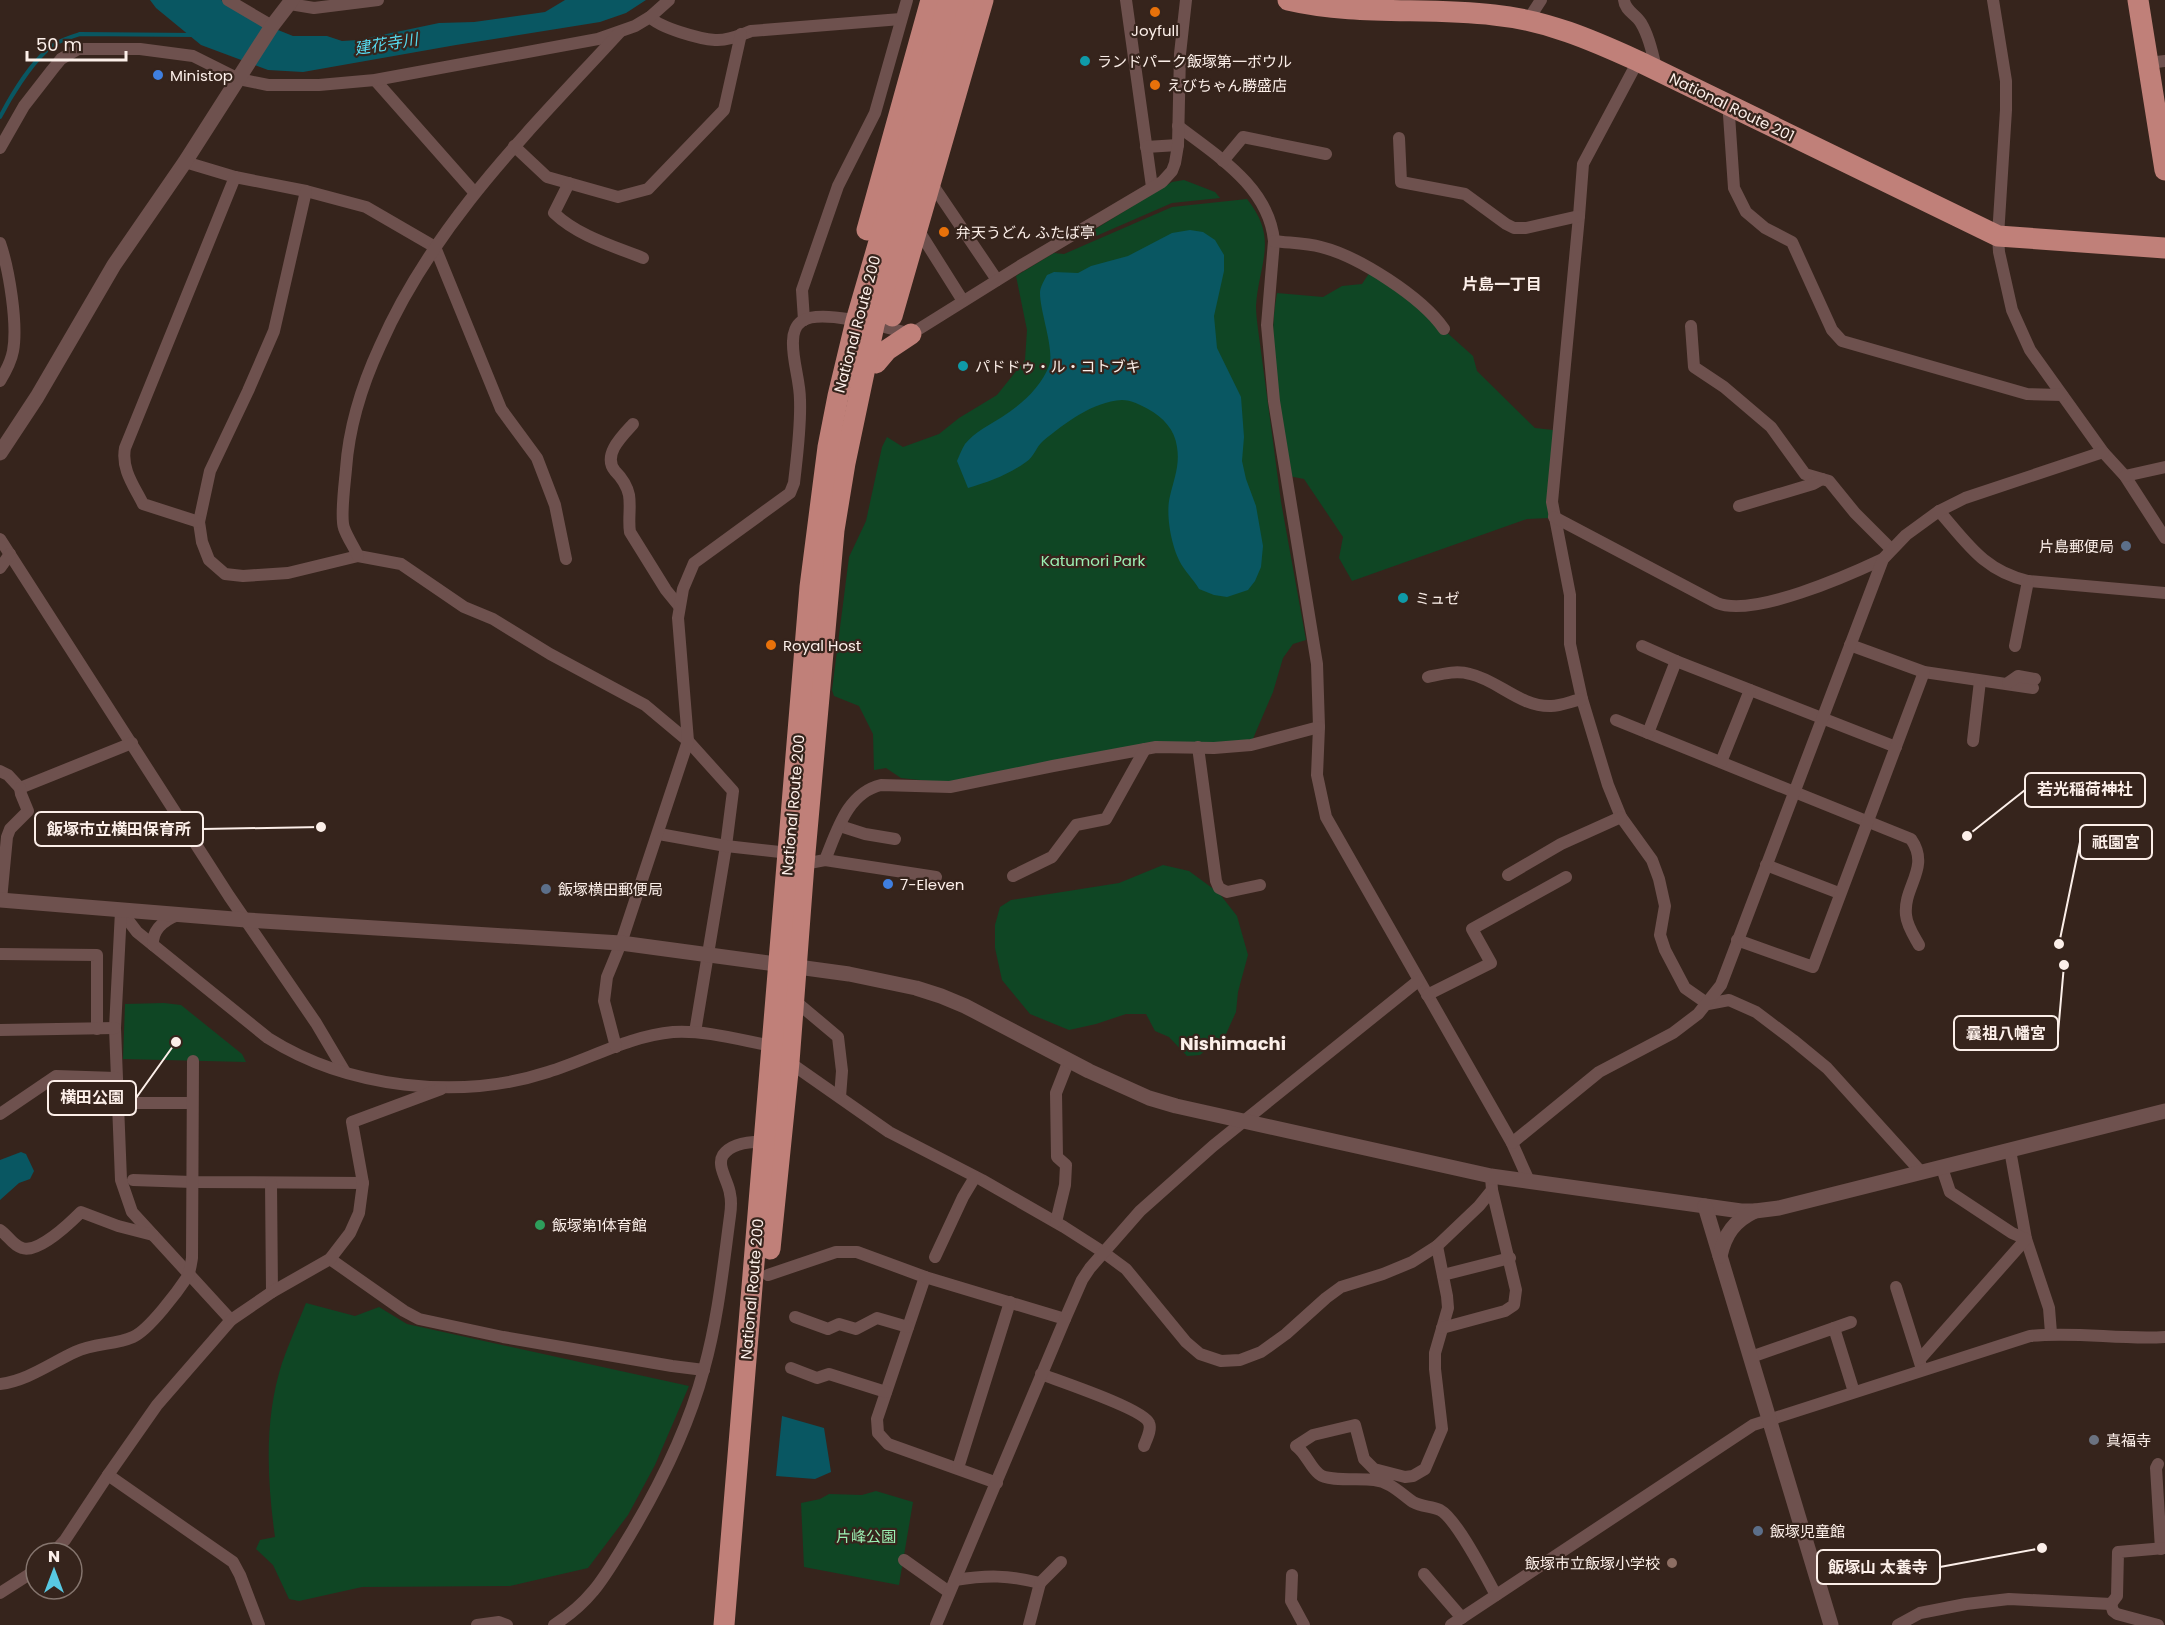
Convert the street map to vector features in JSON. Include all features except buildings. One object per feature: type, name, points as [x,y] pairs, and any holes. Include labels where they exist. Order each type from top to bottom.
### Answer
[{"type":"highway","points":[[876,363],[865,323],[931,0]]},
{"type":"highway","name":"National Route 200","points":[[737,1625],[768,1275],[772,1046],[787,966],[820,587],[834,530],[865,323],[949,0]]},
{"type":"highway","name":"National Route 200","points":[[865,323],[964,0]]},
{"type":"highway","points":[[820,587],[810,520],[814,468],[825,396],[917,228],[983,0]]},
{"type":"highway","name":"National Route 201","points":[[1288,0],[1354,10],[1404,6],[1528,20],[1584,36],[1998,236],[2165,248]]},
{"type":"highway","points":[[2138,0],[2157,62],[2165,167]]},
{"type":"highway","points":[[820,587],[847,489],[876,363],[887,350],[911,334]]},
{"type":"highway","name":"National Route 200","points":[[724,1625],[772,1142],[789,1062],[794,1000],[787,966]]},
{"type":"street","points":[[228,0],[272,26]]},
{"type":"street","points":[[0,453],[37,397],[114,265],[185,162],[272,26],[291,2],[314,8],[378,0]]},
{"type":"street","points":[[0,148],[9,129],[38,88],[61,59],[78,49],[140,49],[193,56],[268,85],[319,85],[375,80],[598,39],[620,32],[650,17],[669,0]]},
{"type":"street","points":[[804,320],[802,290],[838,186],[875,113],[907,0]]},
{"type":"street","points":[[1126,0],[1152,187]]},
{"type":"street","points":[[615,1047],[604,1001],[607,977],[659,834],[688,741],[678,618],[683,589],[694,563],[790,493],[794,483],[797,456],[800,400],[792,340],[796,327],[804,320],[816,317],[865,323],[911,334],[1162,182],[1172,171],[1178,145],[1180,54],[1186,0]]},
{"type":"street","points":[[1528,20],[1541,0]]},
{"type":"street","points":[[1624,0],[1628,9],[1641,22],[1653,52],[1647,65],[1583,164],[1552,502],[1569,595],[1570,644],[1582,699],[1620,818],[1652,860],[1659,879],[1665,906],[1660,935],[1685,988],[1708,1004],[1729,1000],[1756,1012],[1792,1040],[1827,1068],[1922,1173]]},
{"type":"street","points":[[1993,0],[2006,81],[1998,236],[1999,252],[2012,310],[2030,350],[2103,452],[2125,476],[2165,538]]},
{"type":"street","points":[[650,17],[663,27],[715,40],[728,39],[751,31],[901,19]]},
{"type":"street","points":[[358,556],[343,526],[347,452],[351,425],[369,370],[390,322],[410,283],[474,192],[620,32]]},
{"type":"street","points":[[514,146],[547,177],[618,197],[648,189],[724,110],[741,34]]},
{"type":"street","points":[[375,80],[474,192]]},
{"type":"street","points":[[1732,107],[1729,115],[1734,188],[1746,212],[1765,228],[1792,242],[1832,330],[1842,341],[2027,394],[2062,395]]},
{"type":"street","points":[[1178,126],[1223,160],[1252,188],[1267,211],[1273,227],[1274,241],[1267,325],[1274,401],[1317,664],[1319,727],[1317,775],[1326,817],[1512,1143],[1529,1181]]},
{"type":"street","points":[[1223,160],[1243,137],[1326,154]]},
{"type":"street","points":[[1399,138],[1401,182],[1465,194],[1514,228],[1526,228],[1580,216]]},
{"type":"street","points":[[1146,147],[1178,145]]},
{"type":"street","points":[[185,162],[235,177],[306,191],[366,207],[435,247],[501,409],[537,458],[555,505],[566,560]]},
{"type":"street","points":[[199,522],[143,504],[125,468],[123,459],[125,448],[235,177]]},
{"type":"street","points":[[930,182],[997,280]]},
{"type":"street","points":[[569,183],[554,213],[563,222],[581,232],[643,258]]},
{"type":"street","points":[[306,191],[274,331],[210,471],[199,522],[202,542],[209,560],[225,574],[243,576],[288,573],[358,556],[401,564],[464,607],[493,619],[550,654],[645,705],[688,741],[733,791],[709,955],[695,1032]]},
{"type":"street","points":[[917,228],[963,301]]},
{"type":"street","points":[[1274,241],[1319,246],[1372,269],[1436,316],[1444,329]]},
{"type":"street","points":[[0,243],[15,331],[13,351],[0,381]]},
{"type":"street","points":[[1691,326],[1694,367],[1724,387],[1771,427],[1805,474],[1829,481],[1887,554]]},
{"type":"street","points":[[633,424],[619,440],[609,459],[610,465],[623,480],[629,495],[630,532],[666,590],[679,606]]},
{"type":"street","points":[[1554,517],[1717,603],[1732,607],[1758,604],[1846,576],[1887,554],[1906,535],[1939,511],[1965,498],[2103,452]]},
{"type":"street","points":[[2125,476],[2165,467]]},
{"type":"street","points":[[1739,506],[1813,484],[1822,479]]},
{"type":"street","points":[[1939,511],[1988,565],[1999,572],[2028,581],[2165,594]]},
{"type":"street","points":[[0,539],[246,920],[316,1023],[345,1072]]},
{"type":"street","points":[[0,568],[10,554]]},
{"type":"street","points":[[1512,1143],[1599,1072],[1673,1033],[1708,1004],[1721,985],[1850,645],[1887,554]]},
{"type":"street","points":[[2015,645],[2028,581]]},
{"type":"street","points":[[1850,645],[1924,672],[1980,681],[2034,683]]},
{"type":"street","points":[[1642,646],[1896,747]]},
{"type":"street","points":[[1648,733],[1676,661]]},
{"type":"street","points":[[1737,940],[1813,967],[1924,672]]},
{"type":"street","points":[[1428,677],[1450,673],[1469,673],[1520,699],[1549,706],[1582,699]]},
{"type":"street","points":[[1973,741],[1980,681]]},
{"type":"street","points":[[1720,762],[1750,690]]},
{"type":"street","points":[[1616,720],[1911,839],[1918,848],[1919,867],[1906,914],[1911,933],[1919,945]]},
{"type":"street","points":[[825,860],[847,810],[860,794],[870,787],[881,785],[950,787],[1145,749],[1251,745],[1319,727]]},
{"type":"street","points":[[20,788],[132,743]]},
{"type":"street","points":[[1198,747],[1216,881],[1219,888],[1227,892],[1260,885]]},
{"type":"street","points":[[1013,876],[1052,857],[1076,825],[1106,819],[1145,749]]},
{"type":"street","points":[[0,771],[8,775],[20,788],[28,811],[10,829],[7,837],[1,900],[246,920],[621,943],[849,974],[916,988],[941,996],[1149,1098],[1492,1183],[1529,1181],[1755,1211],[1779,1208],[2165,1111]]},
{"type":"street","points":[[1508,875],[1561,844],[1620,818]]},
{"type":"street","points":[[840,826],[865,834],[895,839]]},
{"type":"street","points":[[659,834],[796,858],[825,860],[936,877]]},
{"type":"street","points":[[1766,865],[1839,893]]},
{"type":"street","points":[[1427,995],[1491,963],[1473,929],[1566,877]]},
{"type":"street","points":[[121,911],[137,932],[268,1038],[302,1057],[370,1080],[444,1088],[502,1083],[533,1076],[641,1038],[672,1032],[695,1032],[772,1046]]},
{"type":"street","points":[[121,911],[115,1028],[121,1180],[125,1196],[132,1212],[231,1320]]},
{"type":"street","points":[[153,945],[153,936],[160,925],[178,915]]},
{"type":"street","points":[[0,954],[97,955],[97,1029]]},
{"type":"street","points":[[936,1625],[1082,1280],[1103,1252],[1140,1211],[1245,1121],[1418,981]]},
{"type":"street","points":[[794,1000],[838,1037],[842,1071],[840,1097]]},
{"type":"street","points":[[0,1030],[115,1028]]},
{"type":"street","points":[[1056,1222],[1065,1185],[1066,1165],[1057,1157],[1056,1093],[1069,1060]]},
{"type":"street","points":[[0,1384],[15,1382],[76,1351],[135,1336],[151,1323],[189,1274],[192,1258],[193,1061]]},
{"type":"street","points":[[789,1062],[889,1132],[1056,1222],[1103,1252],[1126,1269],[1186,1342],[1200,1354],[1221,1360],[1240,1360],[1262,1352],[1341,1287],[1412,1262],[1437,1246],[1479,1206],[1492,1183]]},
{"type":"street","points":[[0,1114],[56,1076],[116,1078]]},
{"type":"street","points":[[64,1541],[157,1405],[231,1320],[272,1292],[330,1259],[350,1233],[359,1213],[363,1183],[352,1122],[444,1088]]},
{"type":"street","points":[[137,1103],[192,1103]]},
{"type":"street","points":[[554,1625],[575,1612],[600,1584],[659,1485],[689,1415],[704,1370],[720,1296],[732,1205],[728,1182],[723,1172],[721,1160],[723,1155],[735,1146],[752,1141],[772,1142]]},
{"type":"street","points":[[2010,1150],[2026,1239],[2049,1308],[2051,1334]]},
{"type":"street","points":[[1942,1168],[1950,1192],[2012,1233],[2026,1239]]},
{"type":"street","points":[[935,1257],[975,1177]]},
{"type":"street","points":[[134,1180],[363,1183]]},
{"type":"street","points":[[271,1183],[272,1292]]},
{"type":"street","points":[[1442,1328],[1511,1309],[1516,1299],[1510,1258],[1492,1183]]},
{"type":"street","points":[[1705,1206],[1831,1625]]},
{"type":"street","points":[[1720,1257],[1725,1239],[1732,1227],[1740,1219],[1755,1211]]},
{"type":"street","points":[[0,1230],[14,1244],[26,1249],[61,1231],[81,1212],[118,1226],[153,1235]]},
{"type":"street","points":[[1921,1365],[2026,1239]]},
{"type":"street","points":[[1437,1246],[1448,1296],[1448,1308],[1436,1353],[1435,1369],[1442,1429],[1425,1469],[1413,1476],[1405,1477],[1374,1469],[1364,1459],[1355,1425],[1313,1435],[1296,1446],[1319,1474],[1330,1478],[1379,1480],[1389,1484],[1414,1503],[1439,1510],[1446,1515],[1478,1560],[1496,1595]]},
{"type":"street","points":[[768,1275],[837,1252],[857,1252],[925,1277],[1065,1319]]},
{"type":"street","points":[[1443,1275],[1510,1258]]},
{"type":"street","points":[[330,1259],[419,1319],[514,1339],[704,1370]]},
{"type":"street","points":[[925,1277],[877,1419],[877,1426],[882,1439],[888,1444],[997,1483]]},
{"type":"street","points":[[1896,1287],[1921,1365]]},
{"type":"street","points":[[958,1468],[1010,1302]]},
{"type":"street","points":[[795,1317],[828,1329],[839,1324],[856,1329],[877,1318],[908,1327]]},
{"type":"street","points":[[1751,1357],[1851,1322]]},
{"type":"street","points":[[1834,1328],[1854,1392]]},
{"type":"street","points":[[1424,1574],[1456,1621],[1754,1425],[1854,1392],[1921,1365],[2030,1336],[2102,1334],[2146,1339],[2165,1337]]},
{"type":"street","points":[[791,1368],[817,1378],[829,1374],[886,1392]]},
{"type":"street","points":[[1041,1374],[1107,1398],[1144,1417],[1149,1423],[1144,1446]]},
{"type":"street","points":[[2110,1605],[2117,1596],[2118,1552],[2163,1549],[2156,1468],[2158,1464]]},
{"type":"street","points":[[108,1475],[232,1562],[240,1575],[259,1625]]},
{"type":"street","points":[[903,1560],[949,1592]]},
{"type":"street","points":[[1029,1625],[1040,1583],[1061,1562]]},
{"type":"street","points":[[954,1580],[995,1575],[1013,1576],[1040,1583]]},
{"type":"street","points":[[1292,1575],[1290,1588],[1292,1601],[1304,1625]]},
{"type":"street","points":[[0,1593],[24,1578]]},
{"type":"street","points":[[1898,1625],[1920,1613],[2009,1599],[2110,1605]]},
{"type":"street","points":[[2110,1605],[2117,1614],[2158,1624]]},
{"type":"street","points":[[477,1625],[499,1622],[507,1625]]},
{"type":"green space","points":[[1184,180],[1215,192],[1220,198],[1172,203],[1087,240],[1084,236],[1172,182]]},
{"type":"green space","name":"Katumori Park","points":[[1247,199],[1257,213],[1265,239],[1256,306],[1257,317],[1281,502],[1306,640],[1293,644],[1283,658],[1273,692],[1252,741],[1189,743],[947,783],[901,778],[886,768],[874,770],[873,734],[859,706],[834,696],[832,690],[849,557],[866,521],[882,447],[887,437],[903,447],[939,434],[959,418],[997,395],[1025,360],[1027,330],[1016,276],[1054,253],[1064,254],[1172,207]]},
{"type":"green space","points":[[1370,272],[1424,312],[1473,356],[1477,371],[1535,428],[1553,430],[1549,518],[1527,519],[1352,581],[1339,558],[1343,537],[1304,479],[1289,476],[1276,384],[1274,315],[1277,293],[1323,297],[1342,286],[1362,284]]},
{"type":"green space","points":[[1163,865],[1189,871],[1219,893],[1237,916],[1248,955],[1238,992],[1236,1012],[1226,1034],[1200,1055],[1187,1056],[1169,1037],[1155,1031],[1146,1014],[1126,1014],[1069,1030],[1030,1014],[1002,980],[995,948],[995,925],[1000,907],[1011,900],[1119,883]]},
{"type":"green space","points":[[125,1004],[181,1005],[242,1054],[246,1062],[123,1059]]},
{"type":"green space","points":[[306,1303],[355,1316],[379,1307],[407,1324],[689,1386],[655,1465],[628,1515],[588,1568],[510,1586],[362,1587],[299,1601],[289,1599],[273,1565],[256,1549],[260,1540],[275,1537],[269,1472],[272,1406],[282,1363]]},
{"type":"green space","name":"片峰公園","points":[[876,1491],[913,1502],[899,1585],[804,1567],[801,1503],[820,1499],[829,1494],[862,1495]]},
{"type":"water","name":"建花寺川","points":[[150,0],[221,0],[258,22],[293,36],[327,36],[342,41],[358,40],[439,23],[474,22],[545,12],[565,0],[646,0],[626,13],[600,22],[303,72],[268,70],[201,45],[156,8]]},
{"type":"water","points":[[1190,230],[1203,232],[1215,240],[1224,255],[1224,271],[1214,316],[1217,348],[1241,397],[1244,437],[1242,461],[1256,506],[1263,546],[1261,567],[1255,581],[1248,590],[1227,597],[1199,589],[1179,560],[1173,543],[1168,513],[1177,466],[1176,441],[1163,420],[1142,406],[1122,400],[1090,409],[1043,441],[1029,460],[1019,467],[976,486],[968,488],[957,461],[969,440],[1023,401],[1036,388],[1049,366],[1049,341],[1040,293],[1047,275],[1054,272],[1078,273],[1091,266],[1128,256],[1172,233]]},
{"type":"water","points":[[21,1152],[26,1154],[34,1171],[30,1179],[19,1183],[0,1200],[0,1160]]},
{"type":"water","points":[[782,1416],[824,1428],[831,1472],[815,1479],[776,1476]]},
{"type":"waterway","points":[[0,117],[33,65],[50,48],[62,41],[80,34],[194,35]]},
{"type":"place","name":"Joyfull","points":[[1155,12]]},
{"type":"place","name":"ランドパーク飯塚第一ボウル","points":[[1085,61]]},
{"type":"place","name":"Ministop","points":[[158,75]]},
{"type":"place","name":"えびちゃん勝盛店","points":[[1155,85]]},
{"type":"place","name":"弁天うどん ふたば亭","points":[[944,232]]},
{"type":"place","name":"パドドゥ・ル・コトブキ","points":[[963,366]]},
{"type":"place","name":"片島郵便局","points":[[2126,546]]},
{"type":"place","name":"ミュゼ","points":[[1403,598]]},
{"type":"place","name":"Royal Host","points":[[771,645]]},
{"type":"place","name":"飯塚市立横田保育所","points":[[321,827]]},
{"type":"place","name":"若光稲荷神社","points":[[1967,836]]},
{"type":"place","name":"7-Eleven","points":[[888,884]]},
{"type":"place","name":"飯塚横田郵便局","points":[[546,889]]},
{"type":"place","name":"祇園宮","points":[[2059,944]]},
{"type":"place","name":"曩祖八幡宮","points":[[2064,965]]},
{"type":"place","name":"横田公園","points":[[176,1042]]},
{"type":"place","name":"飯塚第1体育館","points":[[540,1225]]},
{"type":"place","name":"真福寺","points":[[2094,1440]]},
{"type":"place","name":"飯塚児童館","points":[[1758,1531]]},
{"type":"place","name":"飯塚山 太養寺","points":[[2042,1548]]},
{"type":"place","name":"飯塚市立飯塚小学校","points":[[1672,1563]]},
{"type":"district","name":"片島一丁目","points":[[1502,284]]},
{"type":"district","name":"Nishimachi","points":[[1233,1043]]}]
